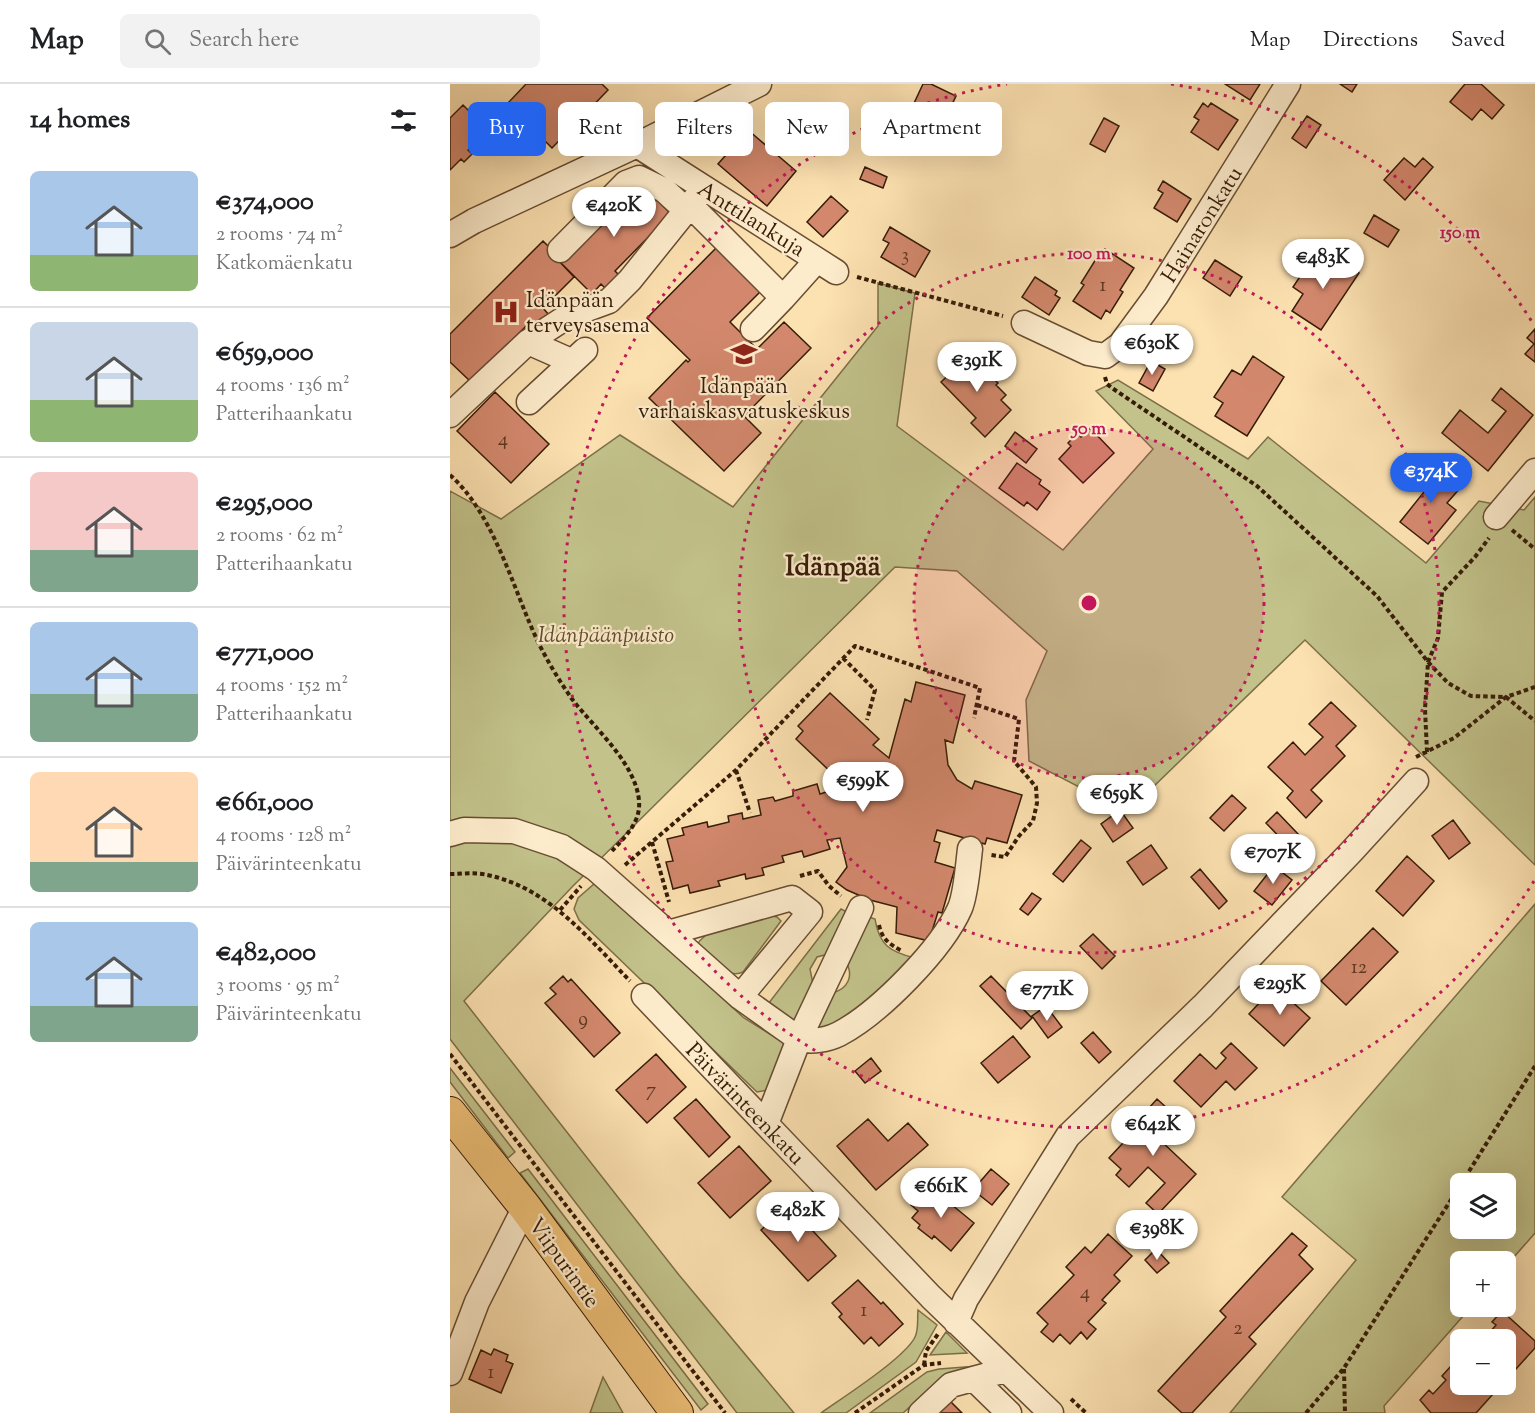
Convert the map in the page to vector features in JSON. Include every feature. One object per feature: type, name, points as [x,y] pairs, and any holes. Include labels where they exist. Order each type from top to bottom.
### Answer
[{"type":"main road","name":"Viipurintie","points":[[450,1113],[525,1207],[677,1413]]},
{"type":"street","points":[[643,142],[759,84]]},
{"type":"street","name":"Hainaronkatu","points":[[1105,356],[1120,345],[1156,296],[1288,84]]},
{"type":"street","name":"Anttilankuja","points":[[643,151],[693,201],[827,266]]},
{"type":"street","points":[[450,235],[474,221],[613,156]]},
{"type":"street","points":[[560,250],[626,183],[639,178],[693,201],[783,297]]},
{"type":"street","points":[[450,416],[528,342],[568,316],[609,301],[630,280],[693,201]]},
{"type":"street","points":[[753,329],[783,297],[827,266]]},
{"type":"street","points":[[1024,323],[1088,353],[1105,356]]},
{"type":"street","points":[[528,342],[578,356],[529,402]]},
{"type":"street","points":[[1497,517],[1535,471]]},
{"type":"street","points":[[954,1319],[1068,1136],[1203,1006],[1416,781]]},
{"type":"street","points":[[450,834],[464,830],[514,831],[562,847],[602,874],[740,997],[799,1039],[821,1040],[838,1035],[897,989],[944,934],[960,907],[970,849]]},
{"type":"street","points":[[668,933],[792,898],[810,912],[740,997]]},
{"type":"street","points":[[766,1124],[799,1039],[870,913]]},
{"type":"street","name":"Päivärinteenkatu","points":[[644,996],[954,1319],[1051,1413]]},
{"type":"street","points":[[450,1373],[477,1302],[525,1207]]},
{"type":"street","points":[[921,1413],[951,1385],[1006,1370]]},
{"type":"street","points":[[974,1379],[1009,1413]]},
{"type":"path","points":[[827,266],[1024,323]]},
{"type":"path","points":[[1105,356],[1104,375],[1107,384],[1257,486],[1377,596],[1428,662],[1448,683],[1471,696],[1506,697],[1535,721]]},
{"type":"path","points":[[450,475],[475,502],[545,654],[572,698],[620,757],[634,781],[639,801],[638,815],[602,874]]},
{"type":"path","points":[[1427,752],[1425,709],[1428,662],[1437,638],[1442,592],[1488,540],[1497,517]]},
{"type":"path","points":[[560,910],[602,874],[736,770],[855,646],[980,688],[974,718]]},
{"type":"path","points":[[843,658],[875,690],[867,720]]},
{"type":"path","points":[[1416,781],[1409,767],[1415,758],[1454,738],[1506,697],[1535,687]]},
{"type":"path","points":[[970,849],[1005,857],[1019,836],[1033,821],[1037,803],[1036,787],[1014,761],[1019,719],[977,705]]},
{"type":"path","points":[[736,770],[750,813]]},
{"type":"path","points":[[450,874],[486,874],[527,889],[560,910],[644,996]]},
{"type":"path","points":[[870,913],[887,942],[901,950],[926,957]]},
{"type":"path","points":[[450,1054],[723,1411],[715,1413]]},
{"type":"path","points":[[1468,1173],[1535,1066]]},
{"type":"path","points":[[1306,1413],[1344,1368],[1450,1201]]},
{"type":"path","points":[[924,1365],[929,1346],[954,1319]]},
{"type":"path","points":[[1344,1368],[1345,1413]]},
{"type":"green space","name":"Idänpäänpuisto","points":[[878,283],[915,293],[897,426],[1063,550],[1153,449],[1096,391],[1118,380],[1248,459],[1268,437],[1426,563],[1479,501],[1524,510],[1535,497],[1535,865],[1305,640],[1153,787],[1110,803],[1029,761],[1026,700],[1047,651],[957,571],[895,567],[572,887],[464,1001],[679,1275],[794,1413],[737,1413],[450,1039],[450,491],[501,519],[620,435],[733,507],[878,326]]},
{"type":"green space","points":[[594,884],[612,896],[744,1018],[789,1046],[773,1089],[757,1092],[579,920],[574,909],[578,898]]},
{"type":"green space","points":[[1535,904],[1535,1233],[1516,1255],[1516,1251],[1450,1251],[1450,1317],[1462,1317],[1384,1406],[1385,1413],[1230,1413],[1356,1260],[1282,1197]]},
{"type":"green space","points":[[841,909],[851,914],[832,953],[817,957],[810,969],[813,984],[801,1027],[765,1008]]},
{"type":"green space","points":[[763,914],[777,917],[781,921],[743,972],[737,974],[724,970],[696,946],[709,932],[717,928]]},
{"type":"green space","points":[[866,916],[875,919],[879,935],[887,946],[915,958],[853,1017],[812,1034],[832,993],[846,985],[848,981],[849,972],[846,962]]},
{"type":"green space","points":[[450,1068],[515,1152],[508,1158],[450,1082]]},
{"type":"green space","points":[[528,1169],[708,1404],[701,1410],[520,1173]]},
{"type":"green space","points":[[918,1310],[937,1325],[916,1362],[846,1413],[821,1413],[872,1377],[909,1346],[916,1334]]},
{"type":"green space","points":[[946,1332],[967,1353],[930,1355]]},
{"type":"green space","points":[[978,1366],[940,1380],[903,1413],[870,1413],[927,1372]]},
{"type":"green space","points":[[603,1377],[623,1413],[590,1413]]},
{"type":"building","points":[[526,84],[602,84],[608,90],[596,102],[558,102],[558,142],[552,148],[546,142],[546,102],[509,102]]},
{"type":"building","points":[[923,84],[931,84],[956,96],[953,102],[915,102]]},
{"type":"building","points":[[1225,84],[1260,84],[1250,100]]},
{"type":"building","points":[[1340,84],[1357,84],[1352,92]]},
{"type":"building","points":[[1465,84],[1481,84],[1504,105],[1492,119],[1481,109],[1472,120],[1450,102]]},
{"type":"building","points":[[1203,103],[1208,107],[1211,103],[1238,120],[1218,150],[1191,132],[1199,120],[1194,117]]},
{"type":"building","points":[[463,105],[468,110],[468,156],[470,156],[464,162],[461,159],[450,170],[450,118]]},
{"type":"building","points":[[1307,116],[1321,125],[1306,148],[1292,138]]},
{"type":"building","points":[[1104,118],[1119,126],[1105,152],[1090,144]]},
{"type":"building","points":[[753,134],[765,145],[765,156],[778,156],[796,171],[767,206],[718,164],[725,156],[753,156]]},
{"type":"building","points":[[1404,158],[1415,167],[1423,158],[1433,167],[1405,200],[1384,180]]},
{"type":"building","points":[[865,167],[887,177],[883,188],[860,179]]},
{"type":"building","points":[[637,180],[671,214],[615,271],[621,277],[608,291],[601,284],[592,294],[558,260]]},
{"type":"building","points":[[1163,181],[1191,199],[1177,222],[1154,208],[1163,193],[1158,190]]},
{"type":"building","points":[[831,196],[848,211],[823,237],[807,222]]},
{"type":"building","points":[[1374,215],[1399,230],[1388,247],[1364,233]]},
{"type":"building","points":[[890,227],[930,251],[915,277],[881,257],[889,243],[883,240]]},
{"type":"building","points":[[543,241],[574,277],[543,308],[549,315],[536,329],[530,322],[471,382],[450,362],[450,334]]},
{"type":"building","name":"Idänpään varhaiskasvatuskeskus","points":[[719,245],[763,289],[730,322],[757,349],[784,322],[811,348],[745,415],[742,414],[761,433],[724,471],[649,398],[686,360],[688,362],[690,360],[647,318]]},
{"type":"building","points":[[1105,249],[1134,268],[1120,290],[1123,292],[1110,313],[1106,310],[1101,319],[1073,301],[1084,285],[1081,283]]},
{"type":"building","points":[[1331,254],[1359,273],[1321,330],[1292,311],[1303,294],[1293,287],[1309,263],[1320,271]]},
{"type":"building","points":[[1215,260],[1242,277],[1230,296],[1203,278]]},
{"type":"building","points":[[1035,277],[1057,291],[1055,295],[1060,298],[1049,315],[1022,297]]},
{"type":"building","points":[[1535,329],[1535,362],[1525,354],[1534,344],[1527,338]]},
{"type":"building","points":[[962,351],[998,383],[996,385],[1006,395],[1001,400],[1011,410],[985,437],[971,423],[976,418],[941,382],[955,369],[949,363]]},
{"type":"building","points":[[1253,356],[1284,377],[1247,436],[1215,416],[1223,403],[1214,397],[1232,370],[1241,375]]},
{"type":"building","points":[[1151,361],[1165,369],[1153,391],[1139,383]]},
{"type":"building","points":[[1501,388],[1533,415],[1488,471],[1442,433],[1460,410],[1488,433],[1506,411],[1492,400]]},
{"type":"building","points":[[495,392],[549,444],[511,483],[457,431]]},
{"type":"building","points":[[1090,428],[1114,453],[1083,483],[1059,459],[1071,446],[1068,443],[1078,433],[1081,437]]},
{"type":"building","points":[[1015,432],[1037,449],[1026,463],[1005,446]]},
{"type":"building","points":[[1428,460],[1461,487],[1447,503],[1456,510],[1428,544],[1400,522],[1428,487],[1415,477]]},
{"type":"building","points":[[1017,463],[1041,480],[1039,484],[1050,492],[1037,510],[1027,502],[1024,506],[999,488]]},
{"type":"building","points":[[916,682],[965,695],[953,743],[945,740],[948,765],[957,780],[972,789],[975,781],[1022,795],[1007,843],[987,838],[985,844],[937,830],[934,841],[940,843],[935,862],[955,868],[942,913],[938,912],[929,941],[896,933],[897,907],[870,900],[847,890],[836,882],[847,867],[840,838],[827,840],[830,849],[804,857],[802,851],[782,856],[784,862],[762,868],[764,875],[746,879],[745,874],[718,881],[720,886],[690,893],[688,885],[673,889],[666,862],[673,861],[667,839],[684,835],[682,828],[707,822],[708,827],[729,822],[728,816],[742,813],[743,819],[761,815],[758,800],[773,797],[775,801],[793,796],[793,791],[817,784],[820,794],[839,788],[836,777],[796,739],[803,731],[798,726],[830,693],[879,739],[873,745],[889,758],[905,699],[911,702]]},
{"type":"building","points":[[1331,702],[1356,726],[1336,746],[1345,756],[1311,790],[1322,801],[1306,818],[1287,798],[1293,791],[1268,767],[1293,742],[1305,755],[1323,737],[1309,724]]},
{"type":"building","points":[[1232,795],[1246,808],[1224,831],[1210,818]]},
{"type":"building","points":[[1120,810],[1133,828],[1113,842],[1101,824]]},
{"type":"building","points":[[1277,812],[1299,835],[1288,846],[1266,823]]},
{"type":"building","points":[[1453,820],[1470,843],[1449,859],[1432,836]]},
{"type":"building","points":[[1081,840],[1091,848],[1063,882],[1053,874]]},
{"type":"building","points":[[1151,845],[1167,868],[1143,885],[1127,862]]},
{"type":"building","points":[[1407,856],[1434,881],[1403,916],[1376,891]]},
{"type":"building","points":[[1274,866],[1292,880],[1272,905],[1254,891]]},
{"type":"building","points":[[1200,869],[1227,901],[1219,909],[1191,877]]},
{"type":"building","points":[[1032,893],[1041,899],[1028,915],[1020,909]]},
{"type":"building","points":[[1373,928],[1398,952],[1346,1005],[1321,981]]},
{"type":"building","points":[[1093,934],[1115,956],[1102,969],[1080,946]]},
{"type":"building","points":[[563,976],[568,982],[571,979],[620,1033],[594,1057],[545,1003],[556,994],[550,988]]},
{"type":"building","points":[[991,976],[1032,1018],[1021,1029],[980,986]]},
{"type":"building","points":[[1275,986],[1310,1018],[1284,1046],[1249,1014]]},
{"type":"building","points":[[1046,1006],[1062,1027],[1048,1038],[1032,1016]]},
{"type":"building","points":[[1093,1032],[1111,1052],[1099,1063],[1081,1043]]},
{"type":"building","points":[[1013,1036],[1030,1057],[998,1083],[981,1063]]},
{"type":"building","points":[[1231,1043],[1257,1068],[1235,1090],[1226,1081],[1201,1107],[1174,1081],[1200,1054],[1216,1069],[1226,1058],[1221,1053]]},
{"type":"building","points":[[656,1054],[686,1087],[647,1123],[616,1090]]},
{"type":"building","points":[[871,1058],[881,1071],[865,1083],[855,1071]]},
{"type":"building","points":[[696,1099],[730,1137],[709,1157],[674,1118]]},
{"type":"building","points":[[1157,1099],[1179,1119],[1160,1140],[1196,1174],[1158,1214],[1146,1203],[1165,1183],[1148,1167],[1129,1187],[1116,1175],[1121,1169],[1109,1158],[1151,1113],[1148,1109]]},
{"type":"building","points":[[868,1119],[888,1141],[908,1123],[928,1145],[876,1190],[837,1146]]},
{"type":"building","points":[[739,1146],[771,1181],[730,1218],[698,1183]]},
{"type":"building","points":[[991,1169],[1009,1184],[992,1205],[973,1190]]},
{"type":"building","points":[[923,1190],[931,1196],[935,1191],[974,1223],[951,1251],[934,1236],[932,1239],[918,1228],[920,1225],[912,1218],[918,1211],[911,1205]]},
{"type":"building","points":[[789,1205],[836,1256],[808,1281],[761,1230]]},
{"type":"building","points":[[1292,1233],[1307,1246],[1299,1255],[1313,1269],[1249,1337],[1256,1344],[1192,1413],[1182,1413],[1158,1391],[1226,1317],[1220,1311]]},
{"type":"building","points":[[1108,1234],[1132,1256],[1114,1275],[1120,1281],[1102,1300],[1106,1303],[1088,1322],[1096,1329],[1087,1339],[1081,1332],[1070,1344],[1060,1334],[1053,1342],[1041,1332],[1048,1324],[1037,1313],[1074,1275],[1066,1267],[1085,1247],[1091,1253]]},
{"type":"building","points":[[1156,1249],[1169,1263],[1157,1273],[1145,1260]]},
{"type":"building","points":[[858,1280],[903,1324],[879,1346],[871,1337],[864,1344],[839,1317],[842,1314],[832,1303]]},
{"type":"building","points":[[1497,1317],[1509,1317],[1535,1341],[1535,1348],[1516,1369],[1516,1329],[1493,1329],[1496,1325],[1492,1322]]},
{"type":"building","points":[[494,1349],[508,1355],[506,1361],[513,1364],[501,1393],[469,1379],[481,1350],[491,1355]]},
{"type":"building","points":[[1450,1367],[1450,1395],[1492,1395],[1476,1413],[1431,1413],[1420,1400],[1429,1390],[1433,1394],[1446,1380],[1442,1376]]},
{"type":"building","points":[[949,1400],[962,1413],[936,1413]]},
{"type":"place","name":"Idänpään terveysasema","points":[[506,312]]},
{"type":"place","name":"Idänpään varhaiskasvatuskeskus","points":[[744,354]]},
{"type":"district","name":"Idänpää","points":[[833,565]]}]
